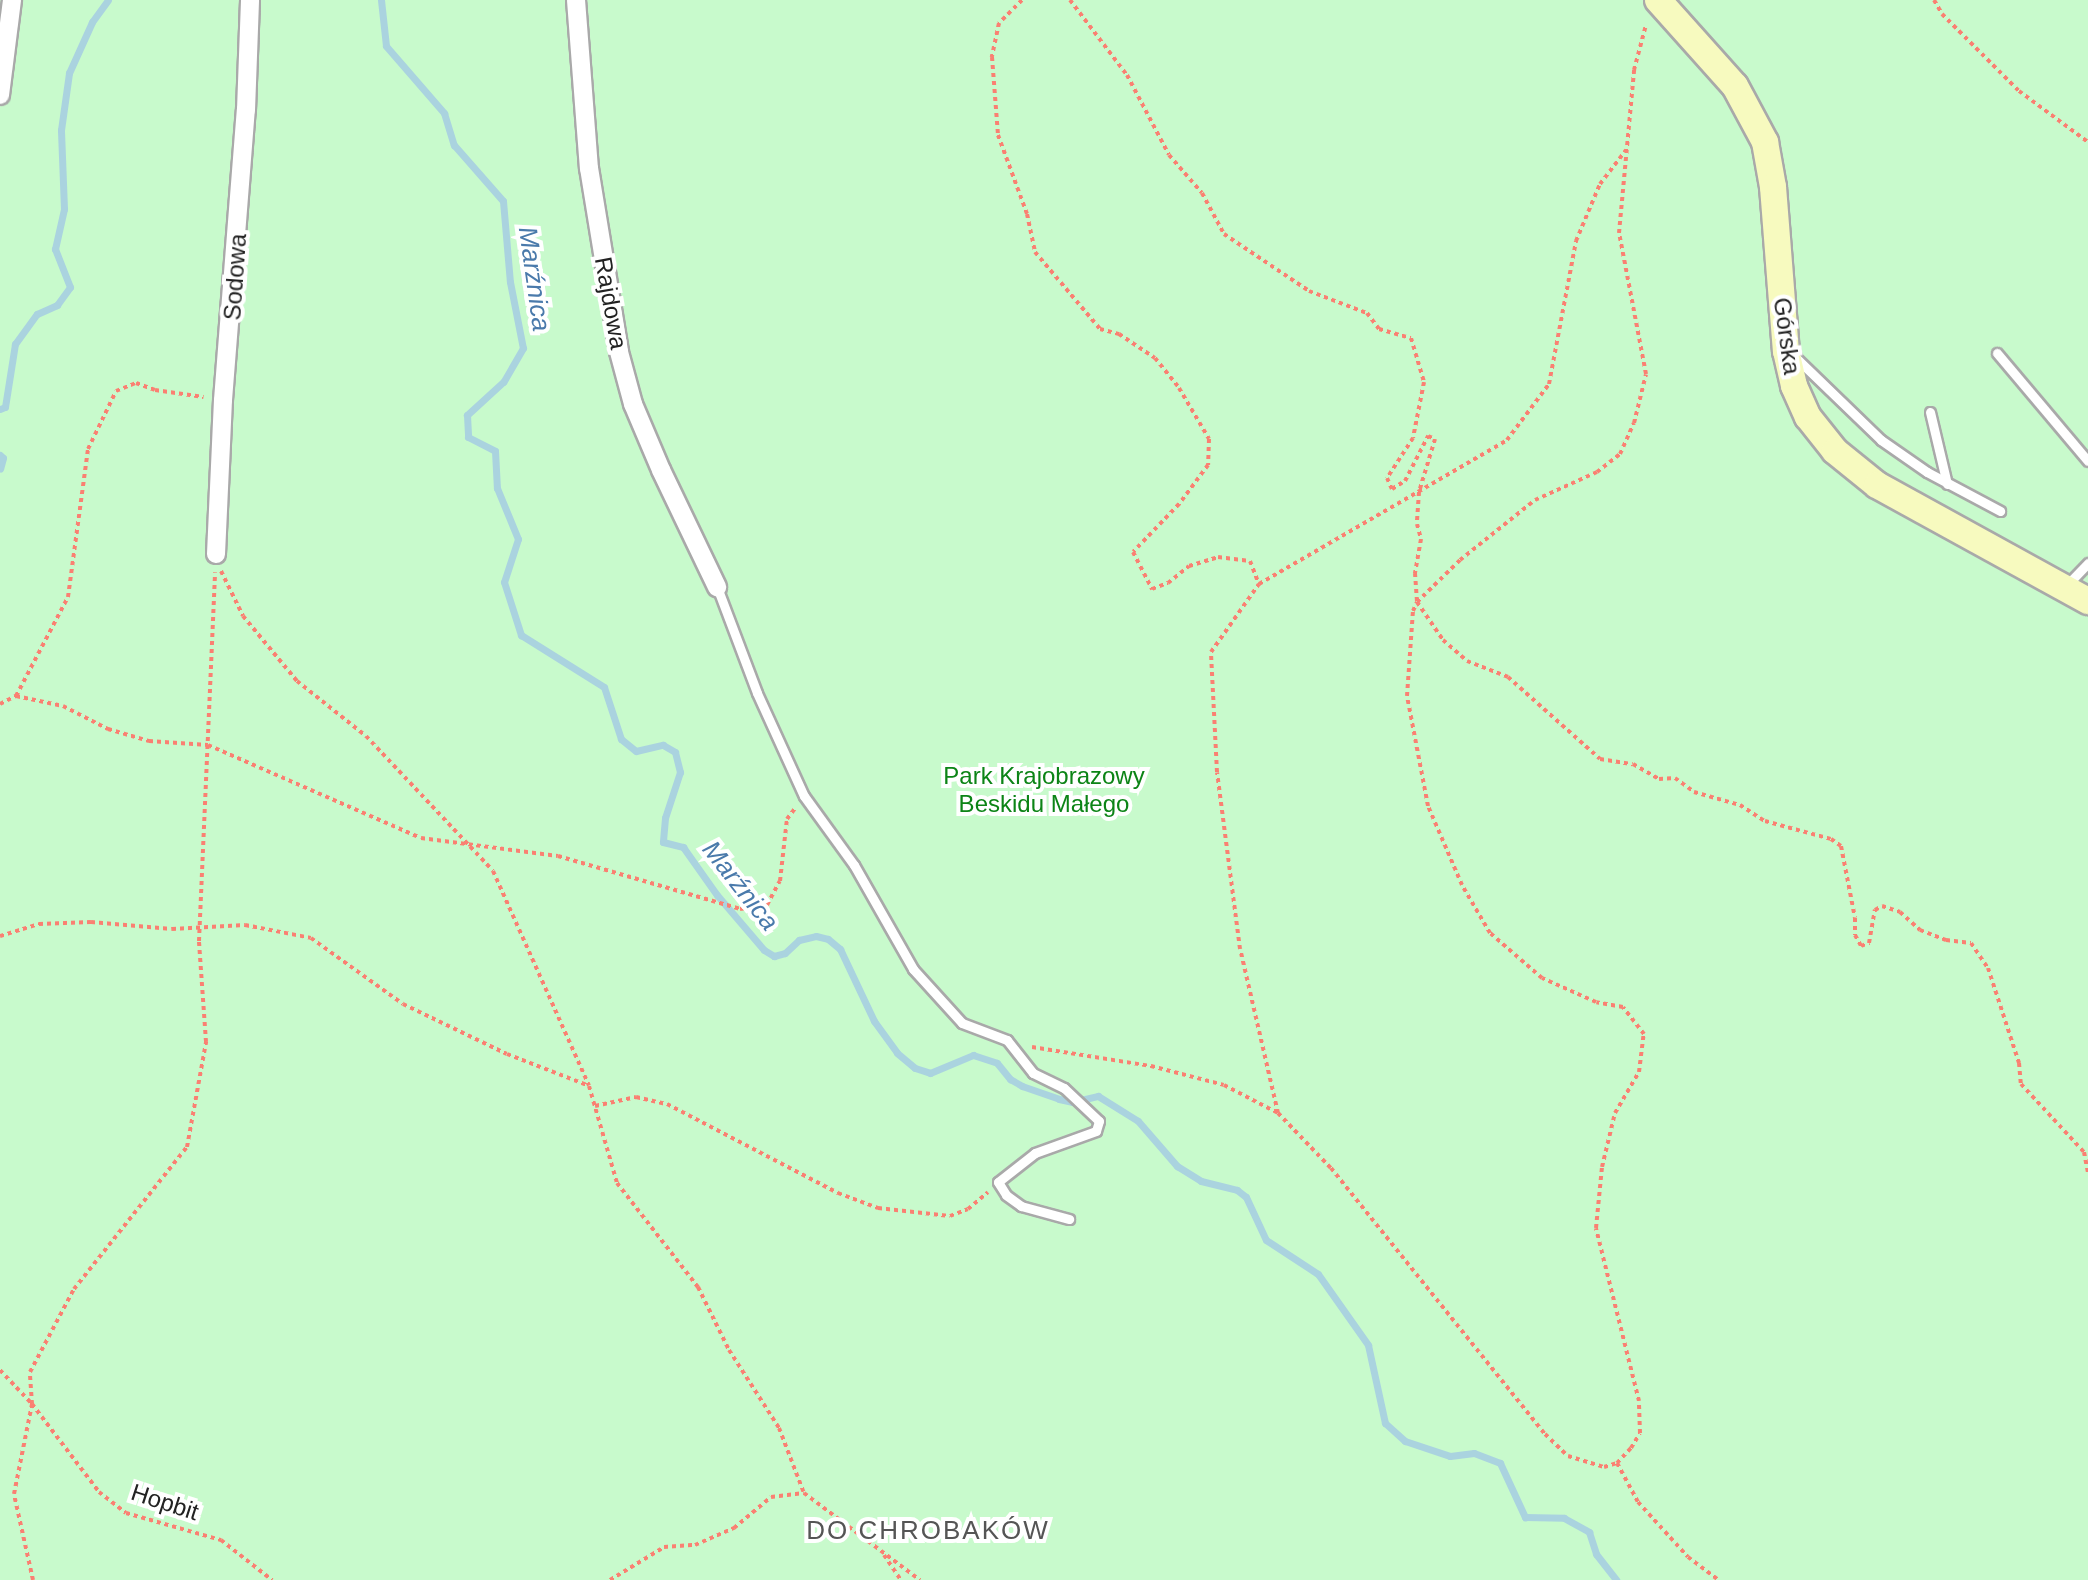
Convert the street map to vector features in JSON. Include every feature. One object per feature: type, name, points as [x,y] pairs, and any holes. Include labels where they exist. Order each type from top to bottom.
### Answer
[{"type":"street","points":[[0,95],[12,0]]},
{"type":"street","name":"Sodowa","points":[[216,554],[223,400],[237,262],[250,0]]},
{"type":"street","name":"Rajdowa","points":[[576,0],[589,168],[619,352],[633,404],[717,587]]},
{"type":"street","name":"Górska","points":[[1659,1],[1735,86],[1747,102],[1765,142],[1773,187],[1786,351],[1794,386],[1808,417],[1857,470],[1898,500],[2088,601]]},
{"type":"lane","points":[[1786,351],[1816,373],[1881,440],[1947,484],[2000,511]]},
{"type":"lane","points":[[1997,353],[2088,461]]},
{"type":"lane","points":[[1930,412],[1947,484]]},
{"type":"lane","points":[[2063,588],[2088,563]]},
{"type":"lane","points":[[717,587],[757,693],[804,796],[854,865],[913,969],[962,1023],[1007,1040],[1033,1073],[1064,1088],[1099,1121],[1096,1131],[1035,1153],[998,1182],[1006,1195],[1021,1206],[1069,1219]]},
{"type":"path","points":[[1022,0],[999,23],[992,57],[998,135],[1027,214],[1035,252],[1100,329],[1119,334],[1155,358],[1179,388],[1209,439],[1208,465],[1179,504],[1133,552],[1152,589],[1168,583],[1189,566],[1218,557],[1250,561],[1259,584]]},
{"type":"path","points":[[1070,0],[1127,75],[1169,155],[1202,193],[1224,234],[1309,291],[1367,313],[1379,329],[1411,338],[1424,382],[1413,438],[1387,478],[1392,489],[1405,481],[1428,436],[1435,439],[1419,492],[1417,524],[1421,539],[1415,573],[1417,602],[1443,640],[1467,661],[1508,677],[1600,759],[1633,764],[1659,779],[1675,778],[1694,792],[1740,805],[1765,821],[1831,839],[1841,846],[1855,918],[1855,935],[1861,946],[1869,943],[1875,910],[1882,906],[1900,912],[1920,930],[1946,940],[1971,943],[1988,968],[2019,1063],[2021,1084],[2084,1152],[2088,1173]]},
{"type":"path","points":[[1934,0],[1942,14],[2019,91],[2088,142]]},
{"type":"path","points":[[1007,1040],[1049,1051],[1151,1066],[1224,1085],[1278,1113],[1331,1168],[1545,1434],[1568,1456],[1604,1467],[1617,1463],[1640,1433],[1639,1401],[1596,1228],[1602,1167],[1615,1113],[1639,1072],[1644,1034],[1623,1007],[1596,1002],[1542,978],[1490,933],[1462,885],[1428,806],[1407,696],[1413,611],[1417,602],[1460,560],[1535,500],[1597,472],[1620,454],[1634,423],[1646,374],[1619,233],[1634,70],[1646,26],[1659,1]]},
{"type":"path","points":[[1278,1113],[1240,949],[1217,772],[1211,652],[1259,584],[1507,440],[1549,384],[1576,241],[1600,184],[1627,148]]},
{"type":"path","points":[[0,704],[16,696],[68,597],[88,449],[116,391],[136,383],[155,390],[223,400]]},
{"type":"path","points":[[33,1580],[14,1494],[32,1404],[30,1372],[74,1289],[187,1147],[206,1042],[200,925],[216,554]]},
{"type":"path","points":[[216,554],[227,589],[243,616],[297,681],[366,736],[493,871],[589,1086],[617,1183],[698,1287],[729,1350],[779,1428],[804,1493],[920,1580]]},
{"type":"path","points":[[16,696],[63,706],[108,729],[149,741],[208,745],[421,838],[471,847],[558,856],[740,909],[767,905],[780,881],[787,819],[804,796]]},
{"type":"path","points":[[0,936],[39,924],[91,922],[172,929],[200,925],[245,925],[311,938],[403,1004],[507,1054],[589,1086]]},
{"type":"path","points":[[595,1106],[636,1097],[667,1104],[838,1193],[878,1208],[950,1216],[968,1209],[998,1182]]},
{"type":"path","name":"Hopbit","points":[[0,1370],[32,1404],[99,1492],[126,1513],[221,1540],[272,1580]]},
{"type":"path","points":[[1617,1463],[1638,1502],[1688,1557],[1718,1580]]},
{"type":"path","points":[[610,1580],[664,1547],[695,1545],[734,1528],[771,1497],[804,1493]]},
{"type":"path","points":[[880,1550],[901,1580]]},
{"type":"green space","name":"Park Krajobrazowy Beskidu Małego","points":[[0,0],[2088,0],[2088,1580],[0,1580]]},
{"type":"waterway","points":[[0,409],[5,407],[15,344],[37,314],[57,305],[70,287],[55,249],[64,209],[61,130],[69,73],[92,22],[108,0]]},
{"type":"waterway","name":"Marźnica","points":[[381,0],[386,46],[444,113],[454,145],[503,201],[510,282],[523,348],[503,382],[467,415],[468,437],[495,451],[497,488],[518,539],[504,582],[521,635],[604,687],[621,739],[636,751],[663,745],[675,752],[680,772],[665,818],[663,842],[683,847],[717,895],[764,950],[774,956],[785,953],[799,940],[816,936],[828,939],[840,949],[874,1021],[897,1053],[915,1068],[930,1073],[973,1055],[997,1063],[1010,1079],[1022,1086],[1059,1099],[1072,1102],[1098,1096],[1138,1121],[1177,1166],[1201,1181],[1237,1190],[1246,1197],[1266,1240],[1318,1274],[1368,1345],[1385,1423],[1405,1441],[1450,1456],[1474,1453],[1500,1463],[1525,1517],[1564,1518],[1589,1532],[1596,1554],[1616,1580]]},
{"type":"waterway","points":[[0,455],[3,458],[0,469]]},
{"type":"district","name":"DO CHROBAKÓW","points":[[928,1531]]}]
